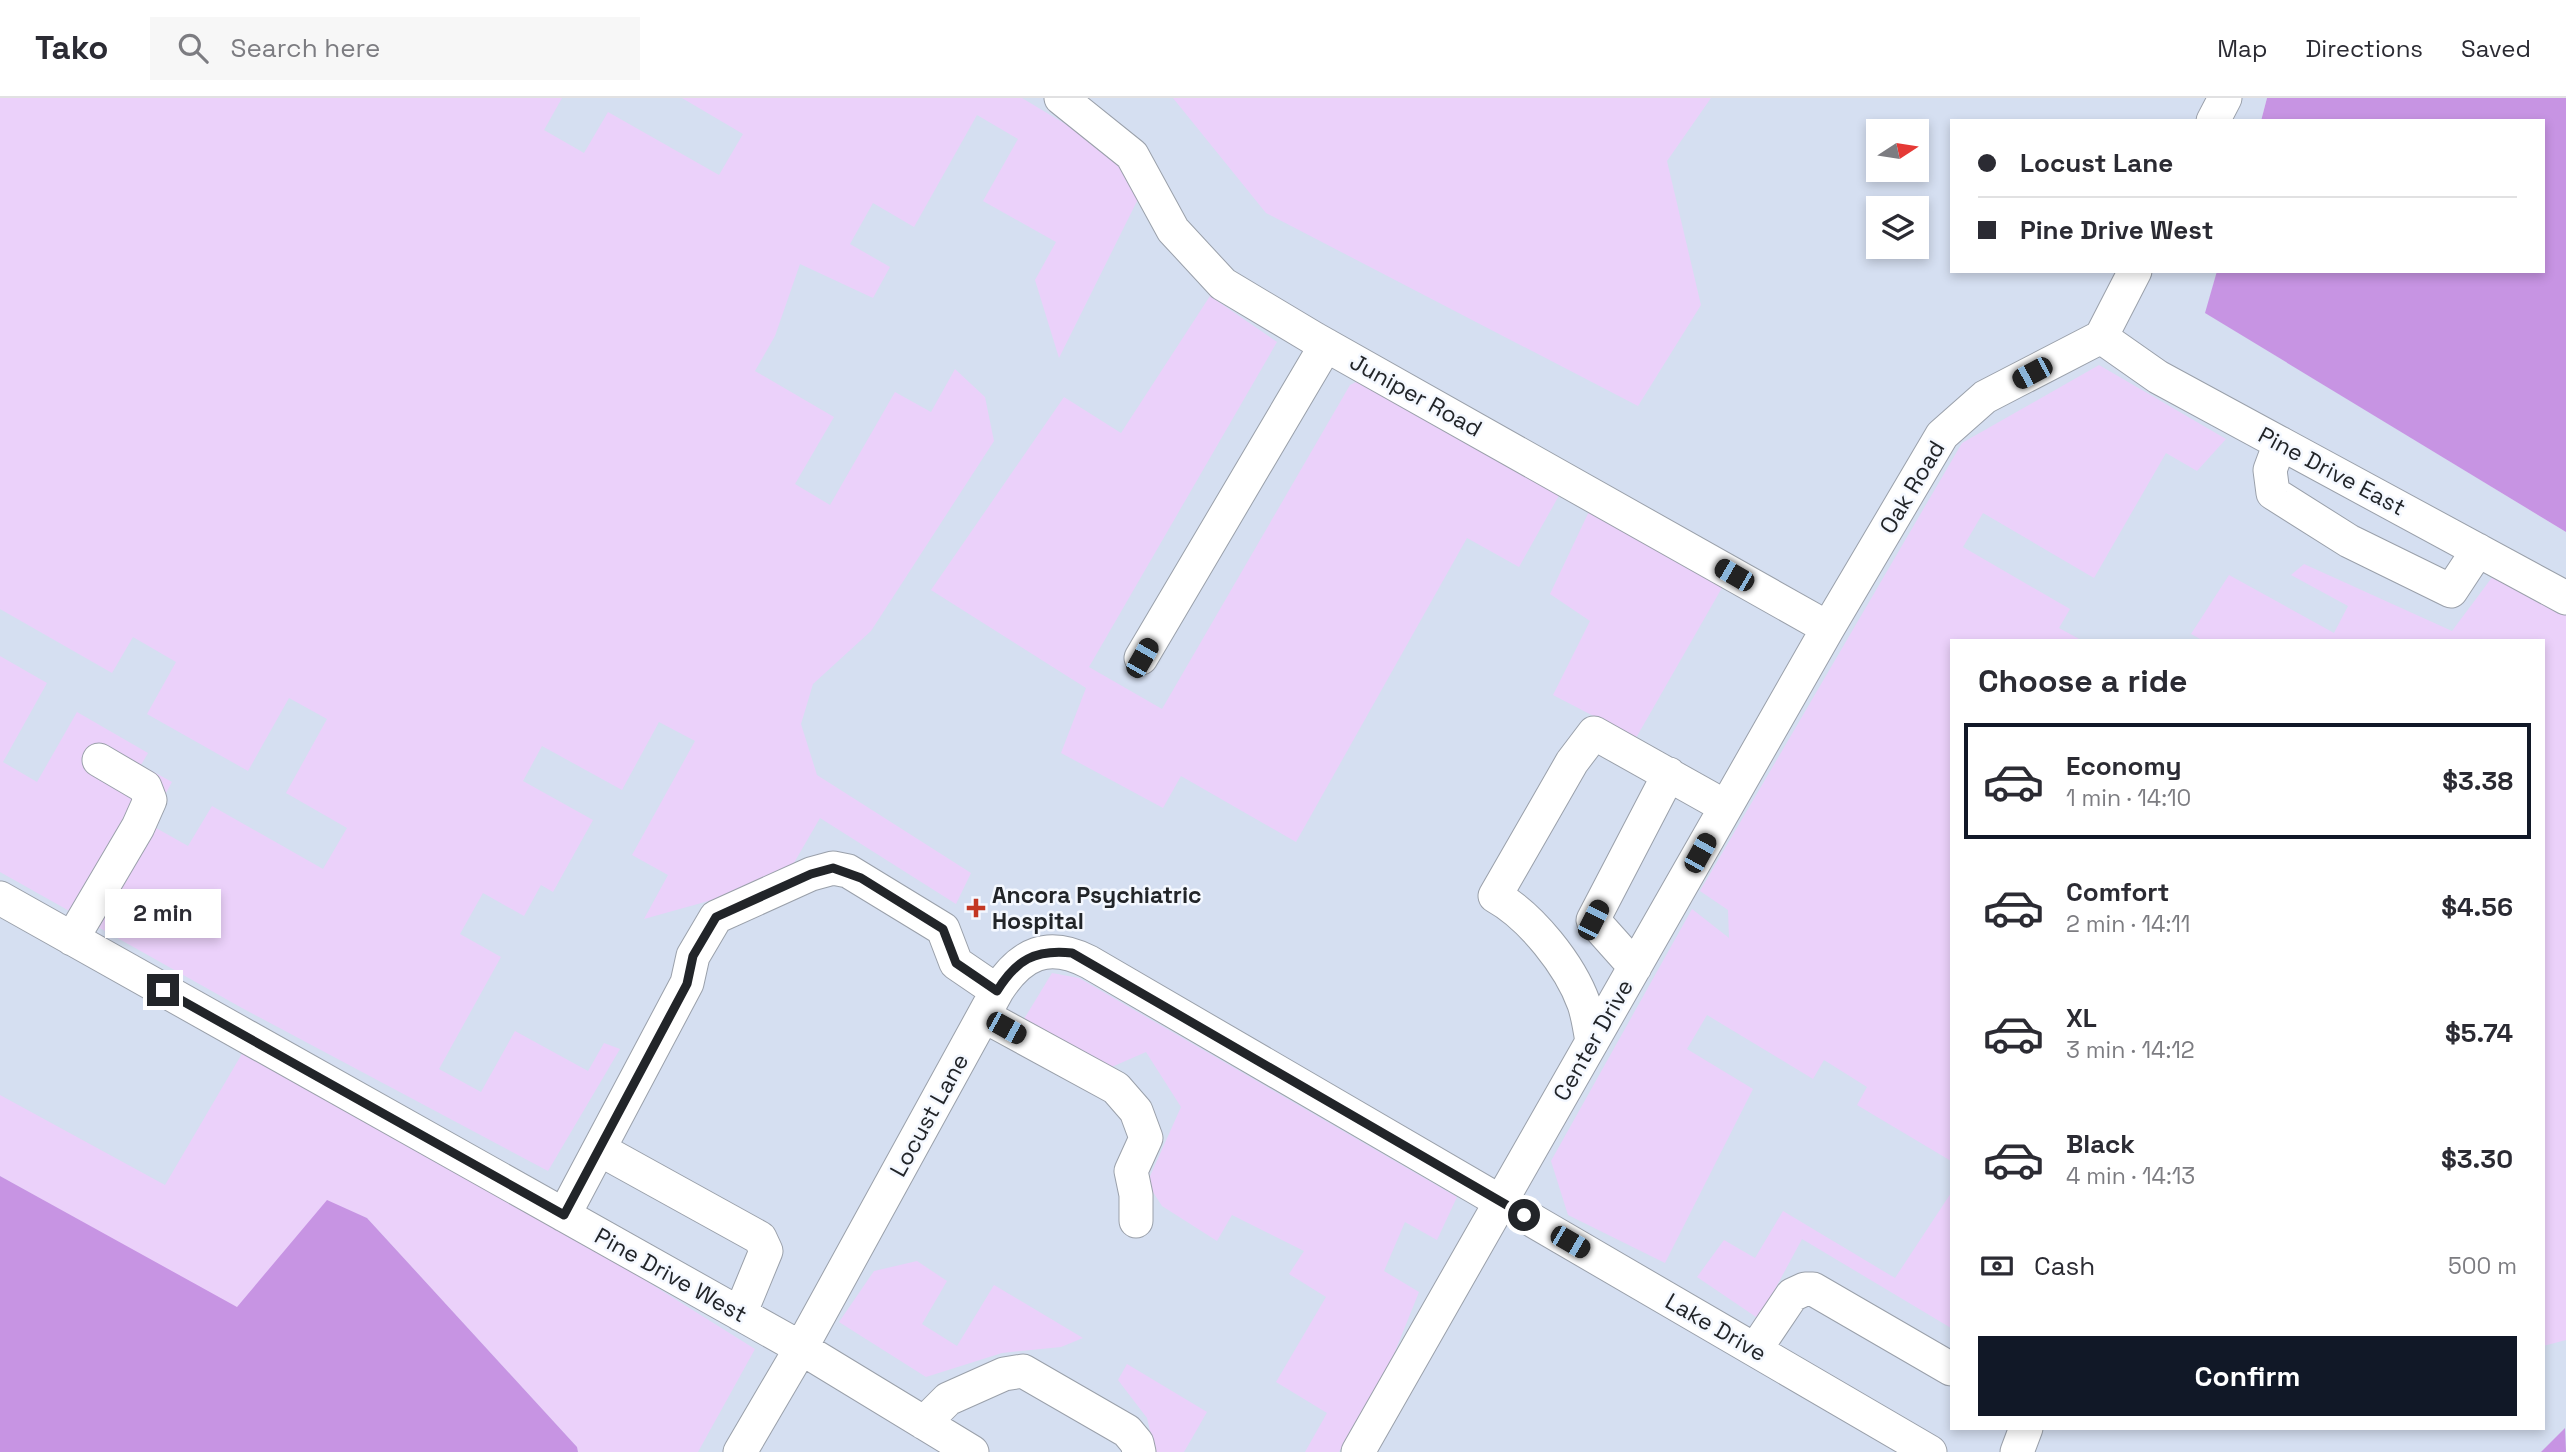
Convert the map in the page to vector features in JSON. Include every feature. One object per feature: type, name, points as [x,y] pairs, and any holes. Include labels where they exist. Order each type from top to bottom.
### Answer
[{"type":"lane","name":"Juniper Road","points":[[1061,98],[1132,155],[1173,230],[1223,284],[1326,345],[1828,628]]},
{"type":"lane","points":[[2214,119],[2225,98]]},
{"type":"lane","points":[[2101,337],[2134,273]]},
{"type":"lane","name":"Pine Drive East","points":[[2101,337],[2158,377],[2566,598]]},
{"type":"lane","name":"Oak Road","points":[[1828,628],[1942,436],[1985,397],[2101,337]]},
{"type":"lane","points":[[1142,658],[1326,345]]},
{"type":"lane","points":[[2280,443],[2270,470],[2273,493],[2349,541],[2451,591],[2478,550]]},
{"type":"lane","name":"Center Drive","points":[[1358,1452],[1828,628]]},
{"type":"lane","points":[[1592,1042],[1585,1005],[1570,973],[1514,909],[1495,896],[1573,762],[1594,733],[1726,807]]},
{"type":"lane","points":[[72,939],[138,827],[150,800],[145,787],[99,760]]},
{"type":"lane","points":[[1635,967],[1593,920],[1669,774]]},
{"type":"lane","points":[[564,1215],[687,984],[693,956],[716,917],[811,874],[833,868],[848,872],[943,929],[956,963],[990,1003],[1116,1088],[1136,1111],[1146,1138],[1131,1171],[1136,1195],[1136,1221]]},
{"type":"lane","name":"Pine Drive West","points":[[0,898],[801,1348],[972,1452]]},
{"type":"lane","name":"Locust Lane","points":[[740,1452],[801,1348],[990,1003],[1009,971],[1030,958],[1052,951],[1072,953],[1501,1201]]},
{"type":"lane","points":[[599,1149],[761,1238],[766,1251],[740,1314]]},
{"type":"lane","name":"Lake Drive","points":[[1501,1201],[1930,1452]]},
{"type":"lane","points":[[1755,1350],[1792,1295],[1805,1289],[1813,1289],[1950,1368]]},
{"type":"lane","points":[[924,1423],[948,1399],[1004,1374],[1023,1371],[1127,1431],[1137,1443],[1139,1452]]},
{"type":"lane","points":[[2017,1452],[2026,1430]]},
{"type":"shaded area","name":"Ancora Psychiatric Hospital","points":[[0,98],[2267,98],[2262,119],[1950,119],[1950,273],[2216,273],[2206,313],[2566,532],[2566,1452],[578,1452],[577,1447],[367,1217],[327,1201],[0,1176]]},
{"type":"shaded area","points":[[0,98],[562,98],[544,130],[584,153],[608,112],[719,175],[743,134],[682,98],[1022,98],[1120,157],[1142,191],[1059,358],[1035,280],[1056,242],[983,201],[1018,139],[977,115],[914,227],[873,203],[850,244],[890,267],[873,298],[800,264],[775,336],[755,371],[834,417],[795,484],[830,505],[895,392],[931,412],[955,369],[985,397],[994,441],[871,631],[813,684],[801,724],[817,775],[971,873],[956,904],[820,818],[784,880],[644,919],[668,875],[632,855],[695,741],[659,722],[622,790],[542,746],[523,781],[593,820],[553,892],[541,885],[524,916],[483,893],[460,934],[501,957],[439,1069],[481,1092],[515,1031],[588,1071],[604,1043],[620,1049],[548,1171],[242,1008],[0,872],[0,656],[47,683],[3,762],[37,782],[77,712],[148,753],[141,765],[172,782],[149,824],[188,846],[212,806],[323,869],[347,828],[286,793],[327,719],[289,698],[248,771],[147,714],[176,662],[133,637],[112,673],[0,609]]},
{"type":"shaded area","points":[[1173,98],[1711,98],[1667,161],[1701,305],[1638,406],[1266,213]]},
{"type":"shaded area","points":[[2267,98],[2566,98],[2566,532],[2205,313],[2216,273],[2545,273],[2545,119],[2262,119]]},
{"type":"shaded area","points":[[1210,296],[1277,342],[1089,667],[1162,709],[1350,385],[1366,377],[1566,483],[1519,567],[1467,538],[1296,842],[1181,776],[1163,808],[1061,753],[1086,688],[931,590],[1064,397],[1121,433]]},
{"type":"shaded area","points":[[2099,365],[2226,439],[2197,471],[2166,453],[2094,578],[1983,513],[1963,547],[2070,609],[2059,628],[2079,639],[1950,639],[1950,1160],[1857,1105],[1867,1087],[1824,1060],[1813,1079],[1707,1015],[1687,1049],[1753,1089],[1665,1263],[1568,1215],[1551,1161],[1692,909],[1729,938],[1728,910],[1700,891],[1962,443]]},
{"type":"shaded area","points":[[1593,503],[1727,579],[1636,738],[1553,695],[1590,621],[1550,594]]},
{"type":"shaded area","points":[[2304,564],[2452,631],[2496,572],[2566,614],[2566,1340],[2545,1345],[2545,639],[2200,639],[2191,634],[2229,575],[2334,633],[2348,606],[2291,575]]},
{"type":"shaded area","points":[[1052,973],[1079,978],[1457,1197],[1437,1240],[1405,1222],[1384,1271],[1419,1292],[1388,1369],[1339,1452],[1305,1452],[1327,1413],[1276,1382],[1326,1297],[1289,1274],[1304,1251],[1232,1215],[1217,1241],[1162,1206],[1147,1183],[1181,1107],[1146,1052],[1107,1069],[1021,1024]]},
{"type":"shaded area","points":[[243,1052],[595,1249],[755,1349],[698,1452],[578,1452],[577,1447],[367,1218],[327,1201],[237,1308],[0,1176],[0,1095],[165,1185]]},
{"type":"shaded area","points":[[0,1176],[237,1307],[327,1200],[367,1218],[577,1447],[578,1452],[0,1452]]},
{"type":"shaded area","points":[[1950,1195],[1950,1327],[1802,1239],[1759,1319],[1697,1277],[1724,1240],[1755,1258],[1783,1211],[1895,1278]]},
{"type":"shaded area","points":[[917,1261],[947,1281],[922,1324],[957,1346],[994,1285],[1083,1338],[1061,1347],[1002,1353],[926,1377],[839,1322],[874,1271]]},
{"type":"shaded area","points":[[1127,1364],[1207,1412],[1184,1452],[1155,1452],[1147,1418],[1118,1380]]},
{"type":"shaded area","points":[[2565,1428],[2566,1452],[2541,1452]]},
{"type":"place","name":"Ancora Psychiatric Hospital","points":[[976,908]]},
{"type":"route","points":[[163,990],[564,1215],[687,984],[693,956],[716,917],[811,874],[833,868],[861,878],[943,929],[956,963],[997,991],[1009,971],[1019,963],[1052,951],[1072,953],[1524,1215]]}]
